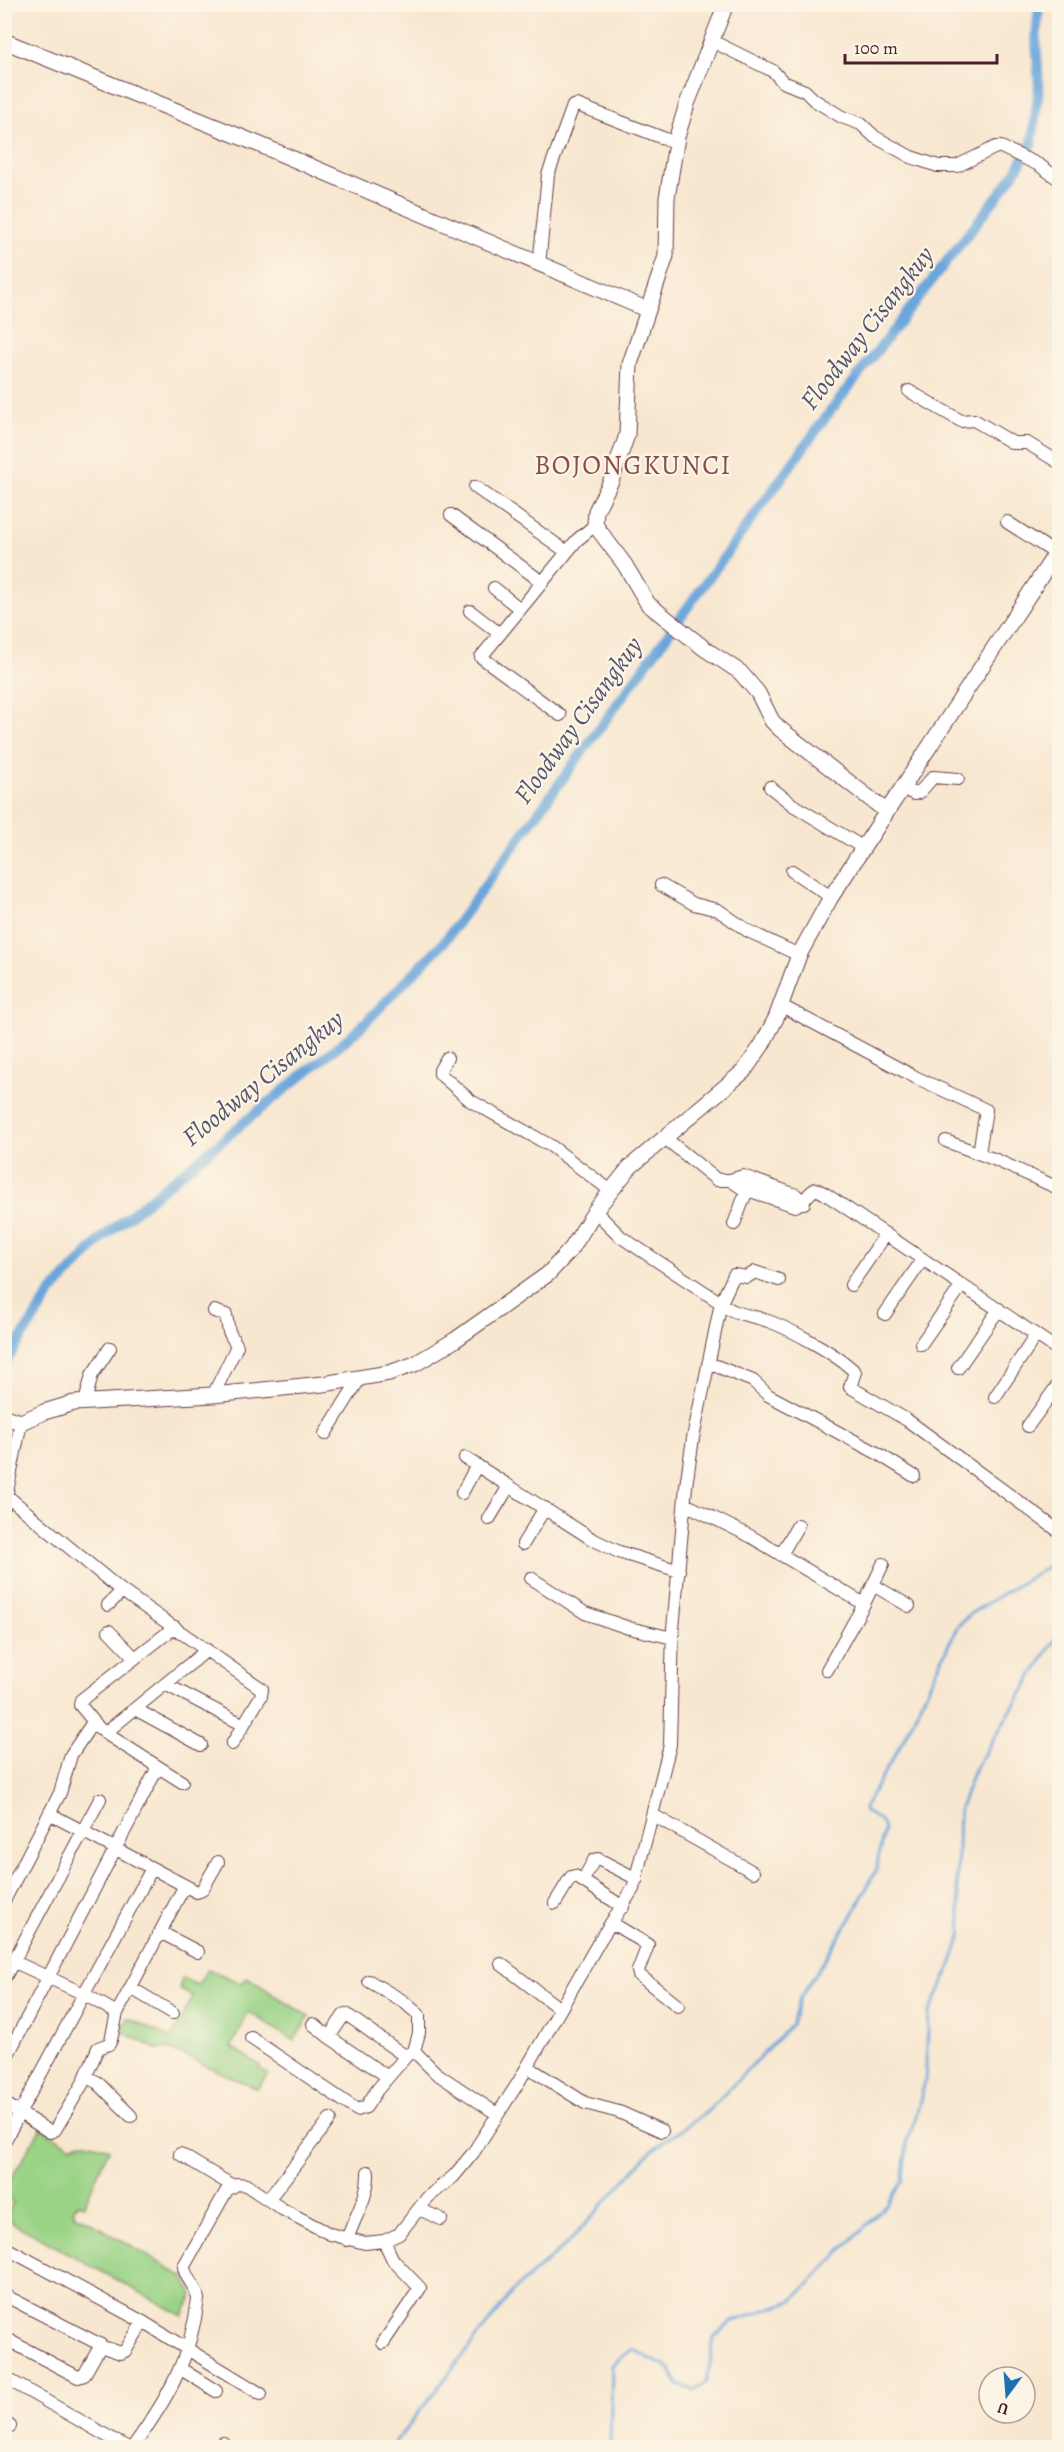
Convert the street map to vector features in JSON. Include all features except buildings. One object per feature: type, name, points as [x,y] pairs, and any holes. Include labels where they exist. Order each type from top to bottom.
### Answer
[{"type":"street","points":[[726,4],[687,104],[676,143],[667,198],[666,256],[632,353],[628,373],[627,435],[611,481],[596,511],[595,525],[626,565],[648,604],[705,649],[740,672],[758,693],[772,721],[780,729],[886,811]]},
{"type":"street","points":[[4,41],[258,144],[648,310]]},
{"type":"street","points":[[712,41],[772,71],[783,82],[805,91],[814,100],[842,117],[861,124],[875,137],[911,157],[938,166],[957,166],[996,147],[1039,165],[1059,180]]},
{"type":"street","points":[[539,265],[548,175],[573,106],[676,143]]},
{"type":"street","points":[[909,391],[961,421],[974,420],[1013,443],[1027,443],[1059,463]]},
{"type":"street","points":[[475,488],[567,552]]},
{"type":"street","points":[[451,515],[542,582]]},
{"type":"street","points":[[232,1744],[261,1696],[261,1689],[122,1592],[6,1502],[13,1420],[85,1402],[213,1395],[388,1373],[415,1364],[455,1340],[535,1285],[572,1248],[595,1211],[630,1167],[744,1071],[758,1055],[799,955],[831,897],[1057,550],[1007,522]]},
{"type":"street","points":[[560,715],[481,657],[567,552],[595,525]]},
{"type":"street","points":[[494,588],[520,609]]},
{"type":"street","points":[[470,611],[500,634]]},
{"type":"street","points":[[902,788],[914,794],[920,792],[933,777],[957,779]]},
{"type":"street","points":[[770,787],[794,805],[862,847]]},
{"type":"street","points":[[792,871],[831,897]]},
{"type":"street","points":[[661,885],[694,904],[718,910],[748,931],[799,955]]},
{"type":"street","points":[[780,1005],[915,1077],[986,1110],[979,1153]]},
{"type":"street","points":[[447,1058],[440,1074],[471,1101],[550,1146],[611,1191]]},
{"type":"street","points":[[665,1138],[717,1180],[730,1180],[743,1176],[796,1195],[804,1203]]},
{"type":"street","points":[[946,1141],[979,1153],[1059,1189]]},
{"type":"street","points":[[730,1180],[747,1190],[793,1205],[804,1203],[811,1191],[816,1189],[1059,1351]]},
{"type":"street","points":[[734,1224],[747,1190]]},
{"type":"street","points":[[595,1211],[621,1238],[727,1309],[767,1320],[806,1338],[843,1363],[855,1372],[850,1387],[907,1420],[1059,1532]]},
{"type":"street","points":[[851,1285],[886,1234]]},
{"type":"street","points":[[885,1314],[923,1259]]},
{"type":"street","points":[[4,2378],[130,2448],[153,2418],[181,2369],[198,2295],[183,2270],[183,2266],[227,2190],[232,2186],[243,2184],[309,2224],[347,2240],[365,2243],[384,2241],[399,2235],[434,2192],[461,2169],[528,2067],[560,2009],[623,1907],[637,1879],[668,1758],[672,1730],[673,1638],[685,1503],[693,1438],[721,1303],[734,1275],[747,1277],[755,1272],[779,1280]]},
{"type":"street","points":[[921,1344],[962,1285]]},
{"type":"street","points":[[958,1368],[999,1310]]},
{"type":"street","points":[[213,1395],[237,1346],[229,1332],[226,1315],[214,1311]]},
{"type":"street","points":[[995,1397],[1036,1335]]},
{"type":"street","points":[[85,1402],[92,1375],[110,1348]]},
{"type":"street","points":[[708,1364],[758,1384],[768,1395],[877,1453],[914,1476]]},
{"type":"street","points":[[325,1434],[360,1377]]},
{"type":"street","points":[[1028,1426],[1059,1382]]},
{"type":"street","points":[[465,1458],[592,1539],[619,1552],[679,1571]]},
{"type":"street","points":[[462,1493],[477,1465]]},
{"type":"street","points":[[489,1519],[509,1486]]},
{"type":"street","points":[[685,1503],[750,1536],[864,1604]]},
{"type":"street","points":[[523,1544],[545,1508]]},
{"type":"street","points":[[781,1555],[798,1525]]},
{"type":"street","points":[[827,1670],[884,1564]]},
{"type":"street","points":[[531,1578],[585,1613],[629,1628],[673,1638]]},
{"type":"street","points":[[873,1585],[909,1606]]},
{"type":"street","points":[[108,1605],[122,1592]]},
{"type":"street","points":[[175,1627],[81,1700],[80,1705],[105,1733],[182,1782]]},
{"type":"street","points":[[109,1631],[135,1658]]},
{"type":"street","points":[[105,1733],[207,1650]]},
{"type":"street","points":[[165,1684],[242,1724]]},
{"type":"street","points":[[135,1709],[201,1745]]},
{"type":"street","points":[[4,1901],[50,1814],[62,1787],[70,1757],[93,1722]]},
{"type":"street","points":[[4,2062],[77,1918],[116,1850],[158,1767]]},
{"type":"street","points":[[4,1979],[9,1960],[100,1799]]},
{"type":"street","points":[[50,1814],[151,1870],[184,1887],[200,1892],[218,1862]]},
{"type":"street","points":[[653,1815],[753,1872]]},
{"type":"street","points":[[583,1880],[594,1860],[598,1859],[637,1879]]},
{"type":"street","points":[[4,2142],[151,1870]]},
{"type":"street","points":[[555,1903],[571,1877],[577,1876],[623,1907]]},
{"type":"street","points":[[4,2103],[53,2132],[86,2077],[98,2048],[109,2044],[117,2013],[184,1887]]},
{"type":"street","points":[[612,1923],[648,1945],[638,1971],[639,1975],[678,2006]]},
{"type":"street","points":[[160,1932],[198,1952]]},
{"type":"street","points":[[9,1960],[84,1994],[117,2013]]},
{"type":"street","points":[[501,1964],[560,2009]]},
{"type":"street","points":[[251,2038],[357,2110],[366,2107],[388,2077],[410,2053],[419,2033],[419,2015],[403,2001],[369,1981]]},
{"type":"street","points":[[131,1988],[173,2013]]},
{"type":"street","points":[[329,2037],[346,2014],[392,2048],[410,2053],[497,2115]]},
{"type":"street","points":[[313,2024],[388,2077]]},
{"type":"street","points":[[528,2067],[585,2103],[619,2112],[662,2131]]},
{"type":"street","points":[[86,2077],[97,2082],[131,2116]]},
{"type":"street","points":[[268,2200],[330,2119]]},
{"type":"street","points":[[180,2154],[232,2186]]},
{"type":"street","points":[[347,2240],[368,2190],[368,2172]]},
{"type":"street","points":[[419,2209],[441,2219]]},
{"type":"street","points":[[383,2343],[420,2288],[393,2260],[384,2241]]},
{"type":"street","points":[[4,2247],[143,2322],[261,2394]]},
{"type":"street","points":[[4,2295],[101,2345],[84,2375],[78,2377],[7,2344]]},
{"type":"street","points":[[106,2348],[121,2353],[125,2351],[143,2322]]},
{"type":"street","points":[[181,2369],[216,2391]]},
{"type":"green space","points":[[208,1969],[241,1983],[247,1977],[309,2017],[294,2041],[249,2012],[231,2047],[261,2066],[259,2069],[268,2074],[257,2089],[167,2048],[158,2050],[121,2031],[128,2018],[171,2038],[193,1997],[179,1989],[182,1978],[197,1985]]},
{"type":"green space","points":[[41,2128],[71,2146],[85,2142],[109,2149],[84,2205],[78,2203],[73,2210],[76,2216],[184,2277],[193,2295],[183,2316],[5,2219],[13,2202],[5,2197],[4,2180],[9,2182]]},
{"type":"waterway","name":"Floodway Cisangkuy","points":[[4,1365],[50,1294],[102,1238],[358,1030],[444,942],[826,417],[1013,176],[1032,143],[1039,87],[1036,39],[1039,4]]},
{"type":"waterway","points":[[391,2448],[514,2290],[570,2241],[651,2151],[708,2111],[792,2024],[800,1998],[851,1918],[876,1870],[884,1829],[880,1820],[865,1812],[864,1808],[903,1741],[958,1625],[973,1612],[1060,1559]]},
{"type":"waterway","points":[[610,2448],[612,2365],[632,2349],[670,2369],[678,2385],[695,2390],[707,2382],[714,2337],[732,2322],[793,2300],[887,2204],[902,2181],[908,2137],[925,2081],[929,2013],[950,1968],[962,1933],[957,1884],[959,1811],[974,1770],[1060,1631]]},
{"type":"district","name":"BOJONGKUNCI","points":[[633,465]]}]
